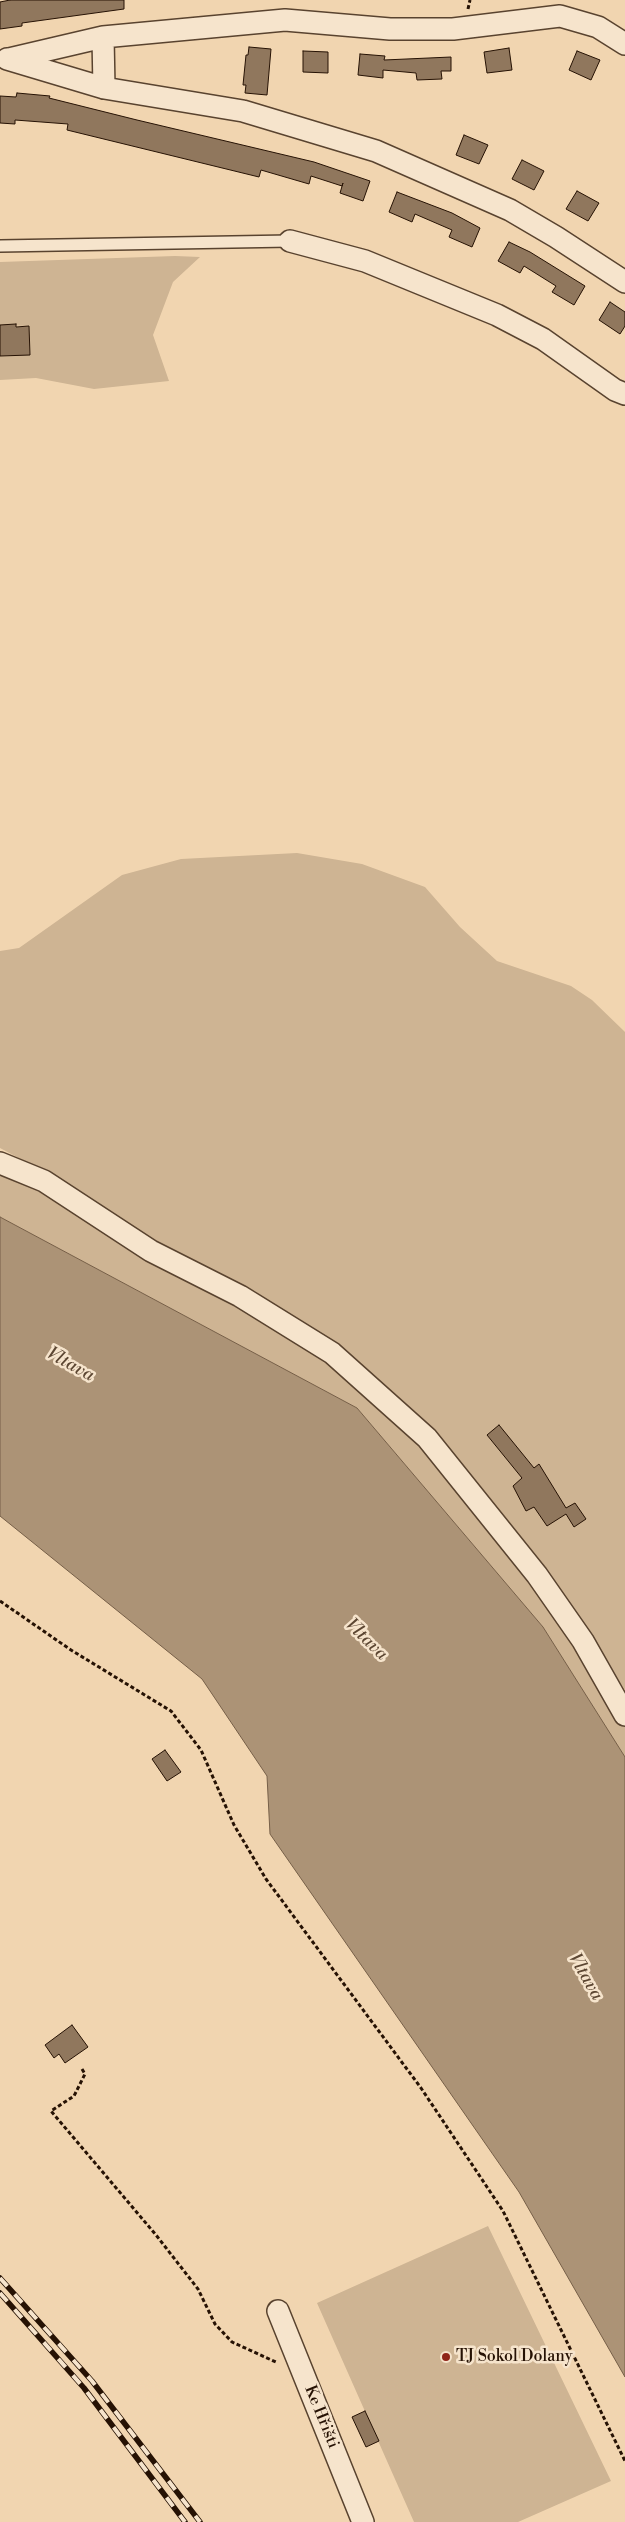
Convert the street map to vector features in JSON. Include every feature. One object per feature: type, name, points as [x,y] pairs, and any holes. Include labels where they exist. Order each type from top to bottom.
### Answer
[{"type":"street","points":[[4,60],[104,37],[285,20],[390,29],[453,29],[560,16],[598,27],[625,44]]},
{"type":"street","points":[[104,37],[104,88]]},
{"type":"street","points":[[4,60],[104,88],[243,112],[376,150],[510,210],[556,237],[625,282]]},
{"type":"street","points":[[290,241],[364,260],[497,315],[543,339],[615,390],[625,394]]},
{"type":"street","points":[[0,1163],[44,1181],[151,1251],[240,1296],[339,1360],[428,1438],[542,1582],[583,1641],[625,1716]]},
{"type":"street","name":"Ke Hřišti","points":[[278,2311],[363,2522]]},
{"type":"lane","points":[[0,246],[290,241]]},
{"type":"path","points":[[0,1600],[71,1650],[171,1711],[202,1750],[234,1825],[266,1879],[421,2088],[503,2211],[625,2460]]},
{"type":"path","points":[[82,2068],[85,2074],[74,2096],[51,2111],[162,2243],[198,2289],[215,2324],[232,2342],[304,2374]]},
{"type":"shaded area","points":[[175,256],[200,257],[173,282],[153,335],[169,381],[94,389],[36,378],[0,380],[0,356],[30,354],[29,326],[0,325],[0,262]]},
{"type":"shaded area","points":[[297,853],[362,864],[425,887],[460,927],[497,961],[571,986],[592,1000],[625,1032],[625,1690],[545,1566],[437,1432],[416,1413],[255,1291],[161,1247],[49,1174],[0,1148],[0,951],[19,948],[122,875],[181,859]]},
{"type":"shaded area","points":[[0,1163],[240,1296],[427,1438],[625,1715],[625,1757],[543,1627],[357,1408],[0,1217]]},
{"type":"shaded area","name":"TJ Sokol Dolany","points":[[488,2226],[611,2481],[518,2522],[414,2522],[317,2303]]},
{"type":"water","name":"Vltava","points":[[0,1217],[357,1408],[543,1627],[625,1757],[625,2377],[519,2192],[270,1834],[267,1776],[202,1679],[0,1516]]},
{"type":"building","points":[[10,0],[124,0],[124,9],[22,23],[22,26],[0,29],[0,2]]},
{"type":"building","points":[[249,47],[271,49],[267,95],[245,93],[246,85],[243,85],[246,55],[248,55]]},
{"type":"building","points":[[509,48],[512,70],[487,73],[484,52]]},
{"type":"building","points":[[303,51],[328,52],[328,73],[303,72]]},
{"type":"building","points":[[577,51],[600,60],[591,80],[569,70]]},
{"type":"building","points":[[360,54],[385,56],[384,60],[451,57],[451,71],[441,71],[442,79],[417,80],[416,73],[383,70],[383,78],[358,75]]},
{"type":"building","points":[[17,93],[50,96],[49,98],[314,162],[370,181],[363,201],[340,193],[343,183],[342,186],[311,176],[309,184],[261,170],[259,177],[67,130],[68,124],[15,120],[15,124],[0,123],[0,96],[16,97]]},
{"type":"building","points":[[464,135],[488,145],[479,164],[456,155]]},
{"type":"building","points":[[522,160],[544,171],[534,190],[512,179]]},
{"type":"building","points":[[577,191],[599,203],[588,221],[566,209]]},
{"type":"building","points":[[397,192],[452,213],[480,228],[472,247],[449,237],[452,230],[415,214],[412,222],[389,212]]},
{"type":"building","points":[[509,242],[530,252],[585,286],[574,305],[552,292],[556,286],[524,266],[520,273],[498,261]]},
{"type":"building","points":[[610,302],[625,312],[625,326],[620,334],[599,320]]},
{"type":"building","points":[[16,324],[16,327],[29,326],[30,355],[0,356],[0,325]]},
{"type":"building","points":[[499,1425],[534,1468],[539,1464],[566,1508],[575,1503],[586,1519],[574,1527],[566,1514],[547,1526],[534,1507],[526,1511],[513,1486],[522,1478],[487,1435]]},
{"type":"building","points":[[165,1750],[181,1772],[167,1781],[152,1759]]},
{"type":"building","points":[[72,2025],[88,2047],[65,2063],[59,2054],[54,2058],[45,2045]]},
{"type":"building","points":[[365,2411],[379,2441],[366,2447],[352,2417]]},
{"type":"railway","points":[[0,2278],[92,2381],[200,2522]]},
{"type":"railway","points":[[0,2293],[84,2388],[185,2522]]},
{"type":"place","name":"TJ Sokol Dolany","points":[[446,2357]]}]
